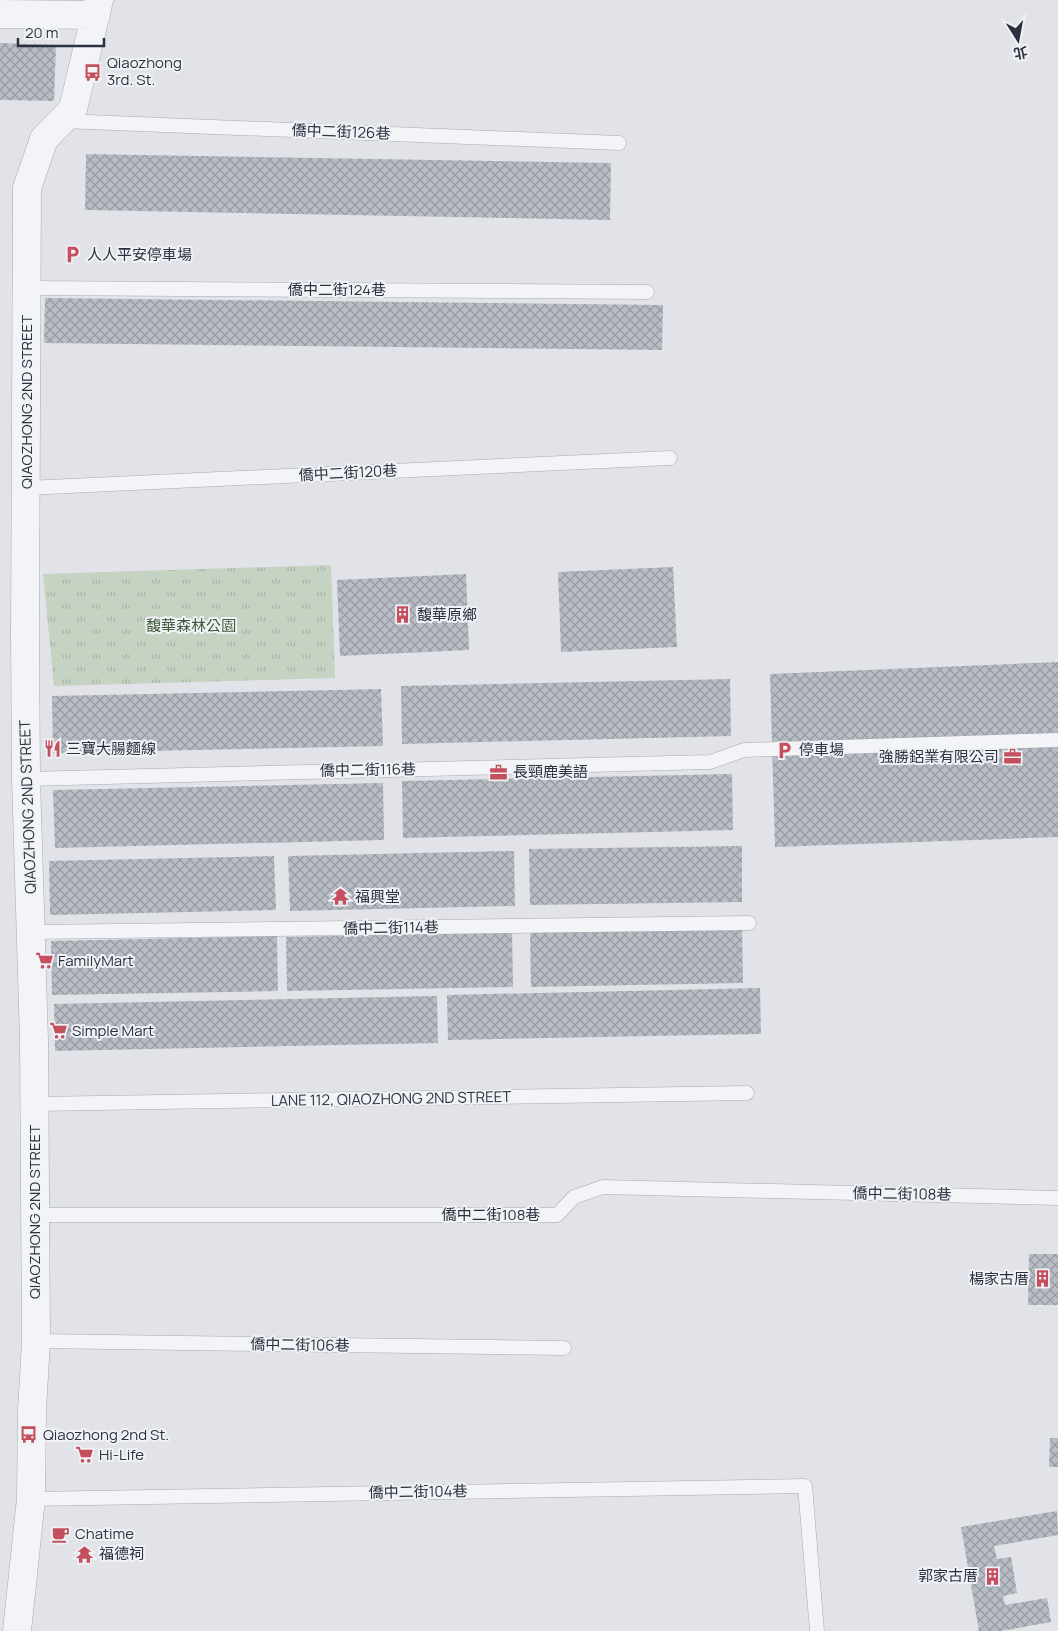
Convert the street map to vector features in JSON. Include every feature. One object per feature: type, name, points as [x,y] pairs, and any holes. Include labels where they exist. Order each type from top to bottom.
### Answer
[{"type":"street","points":[[0,14],[98,7]]},
{"type":"street","name":"QIAOZHONG 2ND STREET","points":[[17,1631],[31,1499],[32,1410],[36,1341],[32,932],[26,779],[27,188],[44,139],[73,109],[98,7]]},
{"type":"lane","name":"僑中二街126巷","points":[[62,121],[619,142]]},
{"type":"lane","name":"僑中二街124巷","points":[[27,288],[647,292]]},
{"type":"lane","name":"僑中二街120巷","points":[[27,488],[670,458]]},
{"type":"lane","name":"僑中二街116巷","points":[[26,779],[710,762],[744,750],[1058,740]]},
{"type":"lane","name":"僑中二街114巷","points":[[32,932],[749,923]]},
{"type":"lane","name":"LANE 112, QIAOZHONG 2ND STREET","points":[[34,1104],[747,1093]]},
{"type":"lane","name":"僑中二街108巷","points":[[35,1215],[557,1215],[574,1197],[603,1187],[1058,1198]]},
{"type":"lane","name":"僑中二街106巷","points":[[36,1341],[564,1348]]},
{"type":"lane","name":"僑中二街104巷","points":[[31,1499],[805,1486],[817,1631]]},
{"type":"green space","name":"馥華森林公園","points":[[331,565],[335,678],[54,686],[43,574]]},
{"type":"building","points":[[0,43],[56,45],[54,101],[0,100]]},
{"type":"building","points":[[86,154],[611,163],[610,220],[85,210]]},
{"type":"building","points":[[45,298],[663,305],[662,350],[44,343]]},
{"type":"building","points":[[673,567],[677,647],[561,652],[558,572]]},
{"type":"building","name":"馥華原鄉","points":[[466,574],[469,650],[340,656],[337,580]]},
{"type":"building","points":[[1058,662],[1058,837],[775,847],[770,674]]},
{"type":"building","points":[[730,679],[731,736],[402,744],[401,686]]},
{"type":"building","points":[[381,689],[383,746],[53,753],[52,696]]},
{"type":"building","points":[[732,774],[733,830],[403,838],[402,781]]},
{"type":"building","points":[[383,783],[384,840],[55,848],[53,790]]},
{"type":"building","points":[[742,846],[742,902],[530,905],[529,849]]},
{"type":"building","points":[[514,851],[515,906],[290,911],[288,856]]},
{"type":"building","points":[[274,856],[276,910],[50,915],[49,861]]},
{"type":"building","points":[[742,927],[743,983],[531,987],[530,931]]},
{"type":"building","points":[[512,932],[513,987],[287,991],[286,937]]},
{"type":"building","points":[[277,936],[278,991],[52,995],[51,941]]},
{"type":"building","points":[[760,988],[761,1034],[448,1040],[447,995]]},
{"type":"building","points":[[437,996],[438,1043],[55,1051],[54,1004]]},
{"type":"building","name":"楊家古厝","points":[[1029,1254],[1058,1254],[1058,1305],[1028,1305]]},
{"type":"building","points":[[1050,1438],[1058,1438],[1058,1467],[1049,1467]]},
{"type":"building","name":"郭家古厝","points":[[1057,1511],[1058,1535],[994,1546],[997,1559],[1011,1557],[1017,1593],[1003,1596],[1005,1605],[1047,1598],[1051,1622],[1001,1631],[979,1631],[961,1527]]},
{"type":"place","name":"Qiaozhong 3rd. St.","points":[[93,72]]},
{"type":"place","name":"人人平安停車場","points":[[73,255]]},
{"type":"place","name":"馥華原鄉","points":[[403,615]]},
{"type":"place","name":"三寶大腸麵線","points":[[52,749]]},
{"type":"place","name":"停車場","points":[[785,750]]},
{"type":"place","name":"強勝鋁業有限公司","points":[[1013,757]]},
{"type":"place","name":"長頸鹿美語","points":[[499,772]]},
{"type":"place","name":"福興堂","points":[[341,897]]},
{"type":"place","name":"FamilyMart","points":[[44,961]]},
{"type":"place","name":"Simple Mart","points":[[58,1031]]},
{"type":"place","name":"楊家古厝","points":[[1043,1279]]},
{"type":"place","name":"Qiaozhong 2nd St.","points":[[29,1435]]},
{"type":"place","name":"Hi-Life","points":[[85,1455]]},
{"type":"place","name":"Chatime","points":[[61,1534]]},
{"type":"place","name":"福德祠","points":[[85,1554]]},
{"type":"place","name":"郭家古厝","points":[[992,1576]]}]
